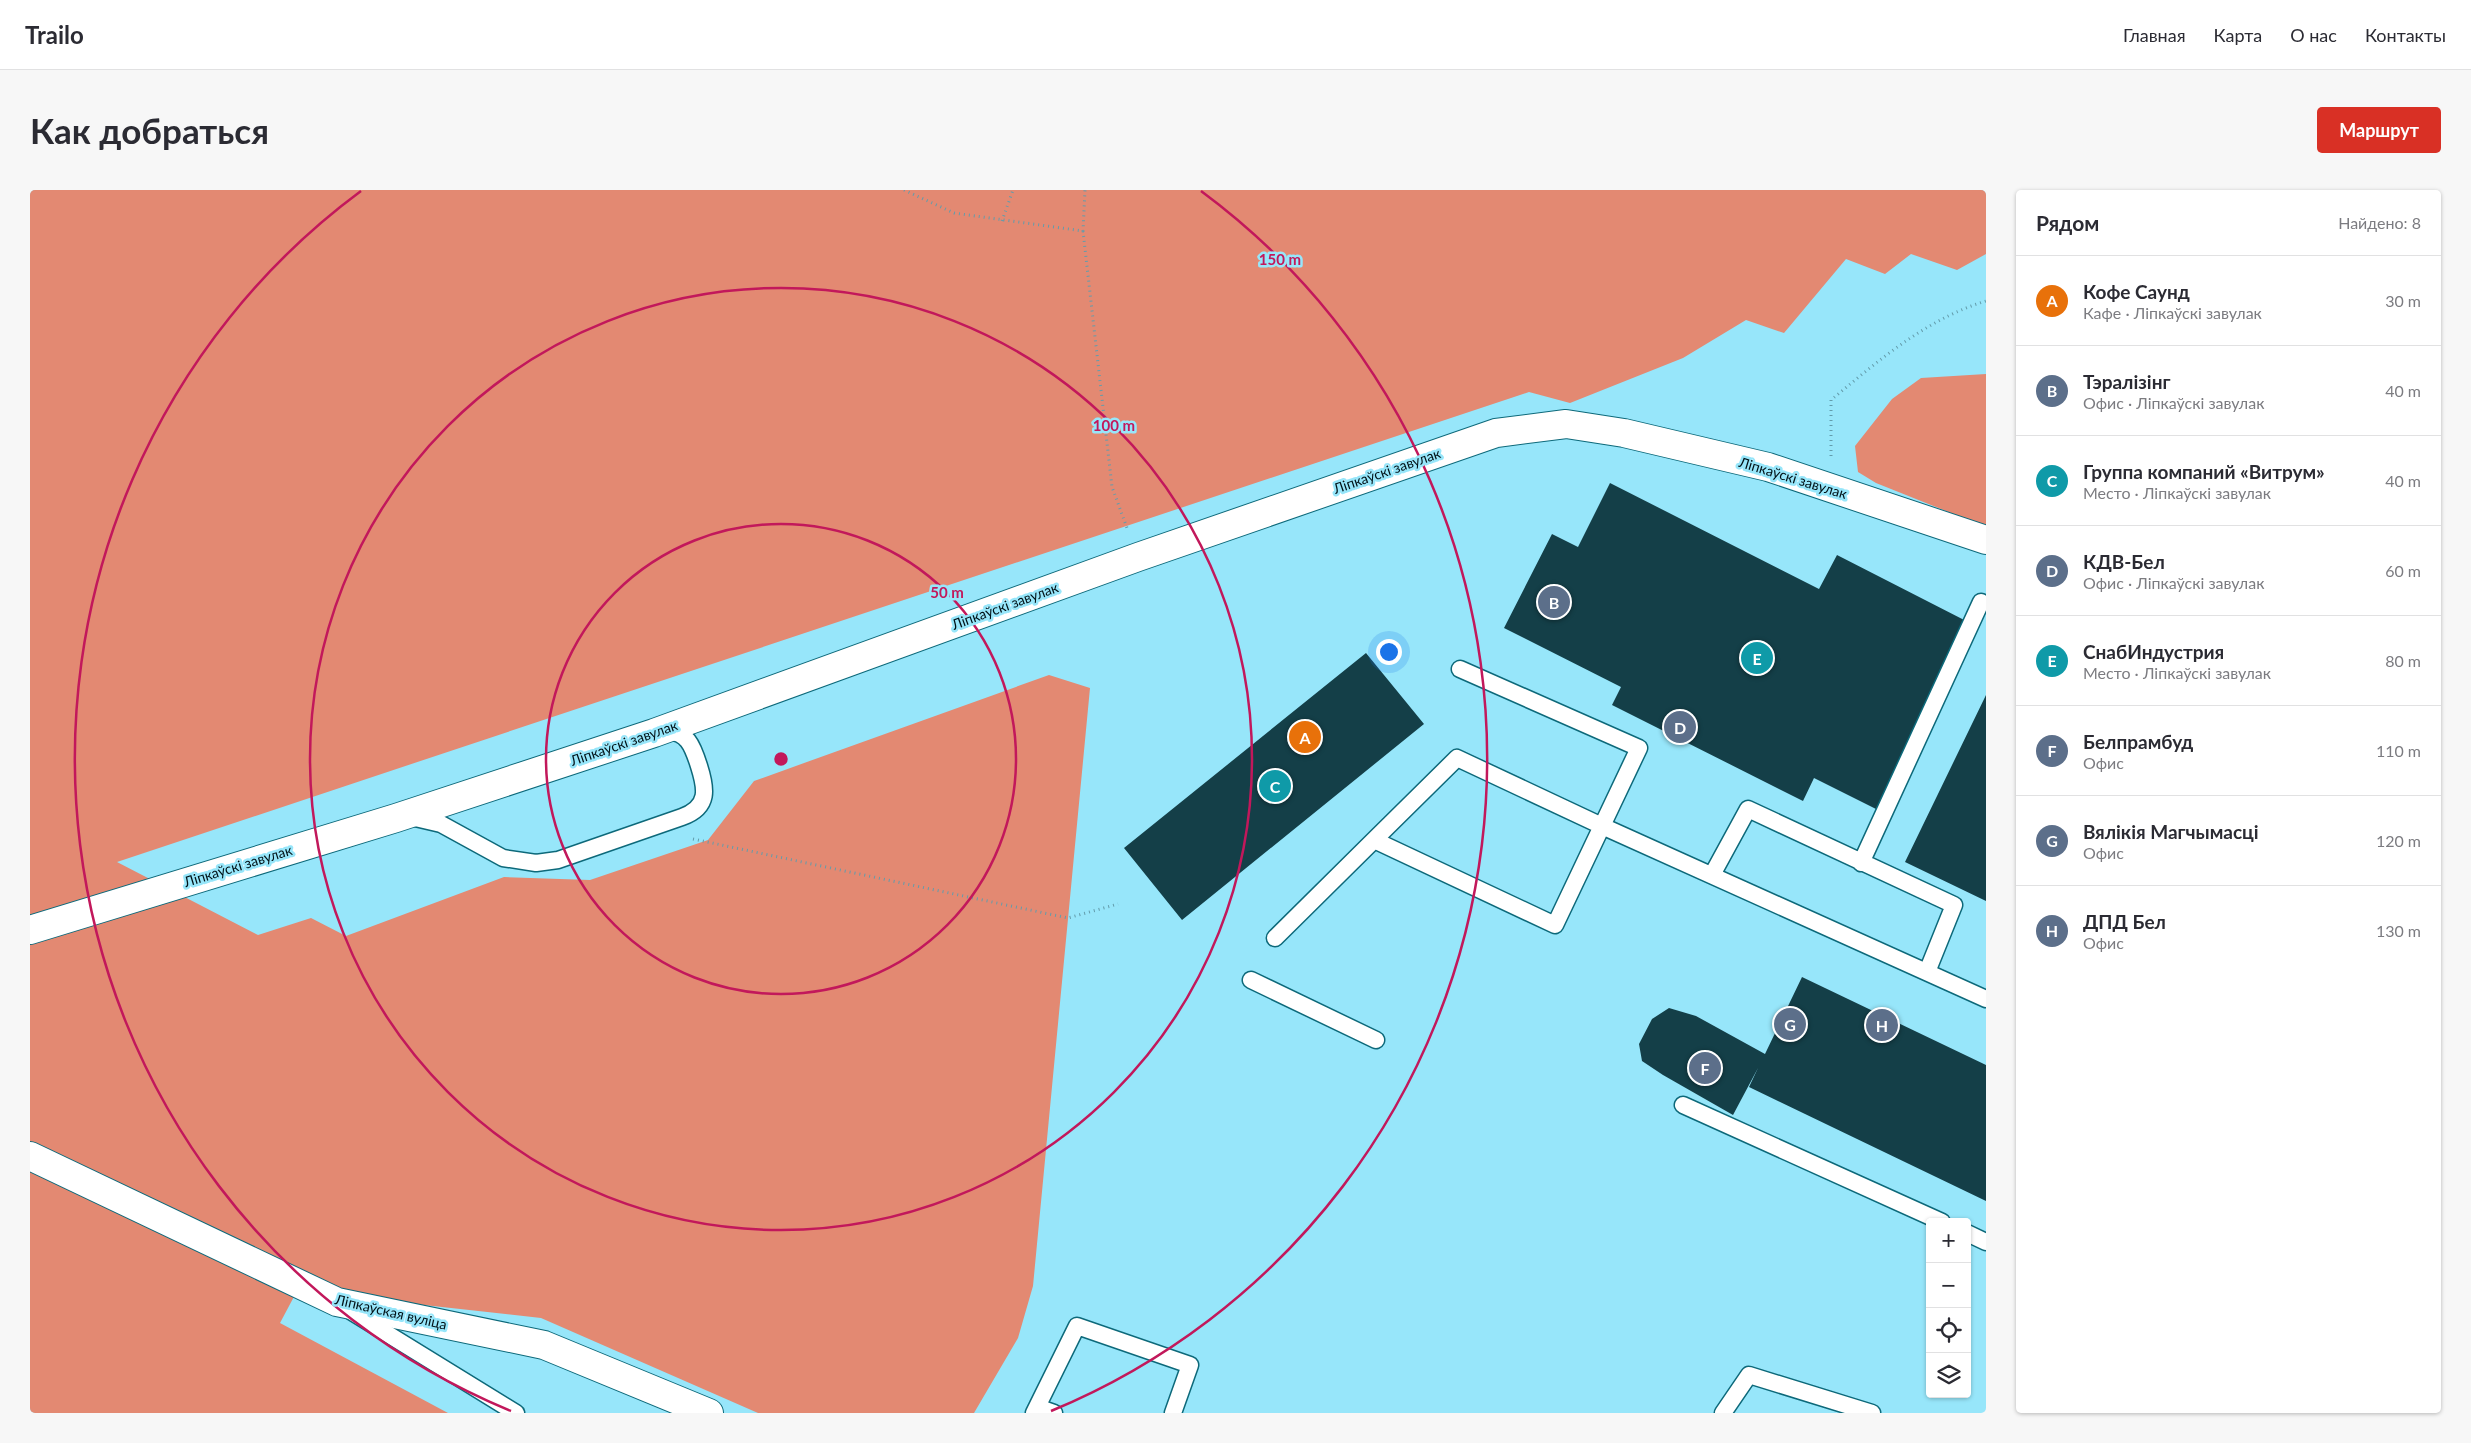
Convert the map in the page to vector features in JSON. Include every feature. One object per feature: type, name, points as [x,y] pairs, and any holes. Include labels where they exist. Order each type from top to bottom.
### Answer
[{"type":"street","name":"Ліпкаўскі завулак","points":[[30,930],[396,818],[654,733],[1138,558],[1496,433],[1566,424],[1624,433],[1768,467],[1986,540]]},
{"type":"street","name":"Ліпкаўская вуліца","points":[[30,1156],[337,1302],[544,1344],[709,1413]]},
{"type":"lane","points":[[1861,863],[1981,602]]},
{"type":"lane","points":[[1374,840],[1555,925],[1639,748],[1460,670]]},
{"type":"lane","points":[[396,818],[420,818],[441,824],[494,854],[527,863],[558,860],[693,812],[705,792],[693,747],[686,737],[671,731],[654,733]]},
{"type":"lane","points":[[1275,938],[1457,758],[1602,826],[1986,999]]},
{"type":"lane","points":[[1712,875],[1748,809],[1954,905],[1927,972]]},
{"type":"lane","points":[[1251,980],[1376,1040]]},
{"type":"lane","points":[[1683,1105],[1933,1218]]},
{"type":"lane","points":[[1971,1235],[1986,1242]]},
{"type":"lane","points":[[337,1302],[516,1413]]},
{"type":"lane","points":[[1054,1413],[1036,1410],[1077,1326],[1190,1365],[1173,1413]]},
{"type":"lane","points":[[1723,1413],[1749,1375],[1872,1413]]},
{"type":"path","points":[[904,190],[954,213],[1083,231]]},
{"type":"path","points":[[1002,221],[1013,190]]},
{"type":"path","points":[[1085,190],[1083,231],[1112,487],[1138,558]]},
{"type":"path","points":[[1831,489],[1831,400],[1893,349],[1961,308],[1986,301]]},
{"type":"path","points":[[688,838],[1068,918],[1118,904]]},
{"type":"shaded area","points":[[30,190],[1986,190],[1986,254],[1957,270],[1911,254],[1885,274],[1846,259],[1784,333],[1746,320],[1683,358],[1570,403],[1529,392],[117,862],[258,935],[311,918],[346,936],[504,877],[590,880],[708,840],[754,781],[1049,675],[1090,688],[1033,1286],[1018,1338],[974,1413],[758,1413],[541,1318],[297,1291],[280,1323],[448,1413],[30,1413]]},
{"type":"shaded area","points":[[1986,374],[1986,527],[1876,483],[1858,472],[1855,446],[1892,399],[1921,378]]},
{"type":"building","points":[[1610,483],[1819,589],[1837,555],[1970,623],[1876,809],[1814,778],[1803,801],[1612,705],[1621,687],[1504,628],[1552,534],[1578,547]]},
{"type":"building","points":[[1366,653],[1424,724],[1182,920],[1124,848]]},
{"type":"building","points":[[1986,695],[1986,901],[1905,862]]},
{"type":"building","points":[[1802,977],[1986,1065],[1986,1201],[1749,1087],[1758,1068],[1733,1115],[1642,1061],[1639,1044],[1652,1019],[1669,1008],[1696,1016],[1765,1054]]},
{"type":"place","name":"Тэралізінг","points":[[1554,602]]},
{"type":"place","name":"СнабИндустрия","points":[[1757,658]]},
{"type":"place","name":"КДВ-Бел","points":[[1680,727]]},
{"type":"place","name":"Кофе Саунд","points":[[1305,737]]},
{"type":"place","name":"Группа компаний «Витрум»","points":[[1275,786]]},
{"type":"place","name":"Вялікія Магчымасці","points":[[1790,1024]]},
{"type":"place","name":"ДПД Бел","points":[[1882,1025]]},
{"type":"place","name":"Белпрамбуд","points":[[1705,1068]]}]
